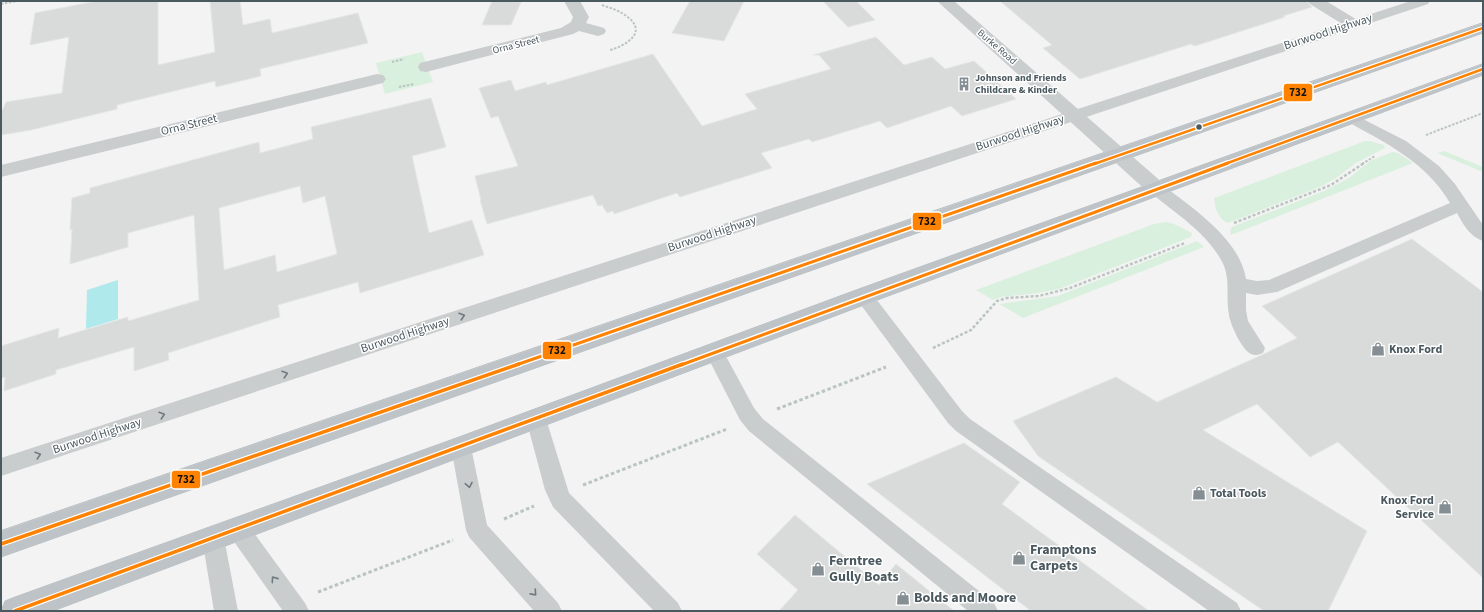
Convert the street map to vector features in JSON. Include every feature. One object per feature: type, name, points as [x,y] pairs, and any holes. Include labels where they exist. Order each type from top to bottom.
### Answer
[{"type":"highway","points":[[1,544],[1483,28]]},
{"type":"highway","points":[[15,611],[461,447],[864,296],[1483,69]]},
{"type":"street","points":[[572,1],[581,17],[577,25],[598,31]]},
{"type":"street","name":"Burke Road","points":[[945,1],[1157,189]]},
{"type":"street","points":[[1315,1],[1353,24]]},
{"type":"street","name":"Orna Street","points":[[426,67],[557,35],[567,32],[577,25]]},
{"type":"street","name":"Orna Street","points":[[1,171],[377,79]]},
{"type":"lane","name":"Burwood Highway","points":[[1,467],[1424,1]]},
{"type":"lane","points":[[1351,118],[1412,150],[1428,164],[1445,182],[1476,229],[1483,235]]},
{"type":"lane","points":[[1157,189],[1209,234],[1220,245],[1233,265],[1237,284],[1237,310],[1241,327],[1256,348]]},
{"type":"lane","points":[[1237,284],[1257,288],[1271,287],[1460,205]]},
{"type":"lane","points":[[864,296],[955,417],[963,425],[1229,611]]},
{"type":"lane","points":[[714,352],[747,414],[756,425],[986,611]]},
{"type":"lane","points":[[536,419],[556,490],[561,500],[670,611]]},
{"type":"lane","points":[[461,447],[477,530],[550,611]]},
{"type":"lane","points":[[238,529],[297,611]]},
{"type":"lane","points":[[213,538],[226,611]]},
{"type":"path","points":[[1,4],[16,1]]},
{"type":"path","points":[[816,394],[947,343],[971,330],[997,301],[1007,298],[1039,296],[1070,288],[1331,185],[1342,179],[1365,161],[1401,145],[1483,113]]},
{"type":"green space","points":[[422,52],[433,82],[385,94],[376,63]]},
{"type":"green space","points":[[1365,141],[1384,145],[1385,148],[1356,163],[1336,178],[1322,186],[1228,223],[1219,216],[1214,198]]},
{"type":"green space","points":[[1444,151],[1483,167],[1483,172],[1437,153]]},
{"type":"green space","points":[[1392,152],[1398,153],[1413,163],[1231,235],[1230,231],[1232,227],[1324,191],[1349,178],[1370,161]]},
{"type":"green space","points":[[1166,222],[1174,224],[1192,233],[1191,237],[1059,289],[1001,297],[993,300],[976,290],[1154,224]]},
{"type":"green space","points":[[1197,241],[1204,247],[1023,318],[999,304],[1058,296]]},
{"type":"water","points":[[118,280],[118,319],[86,329],[87,290]]},
{"type":"building","points":[[97,1],[158,1],[158,65],[215,52],[210,1],[240,1],[243,25],[270,19],[272,33],[358,13],[368,43],[260,69],[261,76],[216,87],[215,81],[117,105],[117,109],[31,130],[1,135],[1,113],[6,102],[62,93],[69,37],[30,45],[35,13]]},
{"type":"building","points":[[492,1],[521,2],[511,25],[482,25]]},
{"type":"building","points":[[690,1],[744,1],[724,41],[672,33]]},
{"type":"building","points":[[823,1],[856,1],[875,20],[848,27]]},
{"type":"building","points":[[1000,1],[1306,1],[1312,7],[1195,46],[1191,44],[1080,79],[1043,48],[1052,45]]},
{"type":"building","points":[[876,37],[904,65],[932,57],[945,69],[974,61],[1016,99],[962,116],[951,106],[887,128],[880,121],[812,142],[809,139],[761,153],[772,168],[680,197],[677,193],[614,214],[613,211],[607,213],[602,205],[598,206],[593,195],[487,224],[475,176],[518,166],[498,116],[491,118],[479,88],[511,80],[515,91],[546,82],[547,85],[653,54],[702,126],[757,109],[745,94],[831,69],[819,55],[813,55]]},
{"type":"building","points":[[431,98],[446,147],[412,156],[429,233],[472,220],[484,255],[360,293],[358,282],[278,305],[280,317],[168,353],[169,360],[134,371],[134,347],[56,370],[56,374],[4,391],[5,377],[1,378],[1,346],[59,328],[58,338],[128,317],[128,321],[199,300],[194,215],[128,233],[128,247],[70,264],[72,198],[90,193],[90,188],[259,142],[260,153],[313,139],[311,127]],"holes":[[[300,186],[303,203],[325,196],[337,254],[277,272],[275,255],[224,270],[219,208]]]},
{"type":"building","points":[[1412,239],[1483,292],[1483,578],[1338,442],[1310,457],[1257,404],[1203,430],[1367,531],[1328,611],[1264,611],[1038,456],[1013,421],[1116,377],[1157,402],[1264,354],[1297,338],[1262,306]]},
{"type":"building","name":"Framptons Carpets","points":[[964,443],[1020,482],[1002,504],[1149,611],[1031,611],[867,484]]},
{"type":"building","name":"Ferntree Gully Boats","points":[[795,515],[879,585],[896,564],[954,611],[779,611],[798,590],[757,554]]},
{"type":"transit line","name":"732","points":[[1,544],[1483,28]]},
{"type":"transit line","name":"732","points":[[15,611],[461,447],[864,296],[1483,69]]},
{"type":"place","name":"Johnson and Friends Childcare & Kinder","points":[[964,84]]},
{"type":"place","name":"Knox Ford","points":[[1378,349]]},
{"type":"place","name":"Total Tools","points":[[1199,493]]},
{"type":"place","name":"Knox Ford Service","points":[[1445,507]]},
{"type":"place","name":"Framptons Carpets","points":[[1019,558]]},
{"type":"place","name":"Ferntree Gully Boats","points":[[818,569]]},
{"type":"place","name":"Bolds and Moore","points":[[903,598]]}]
